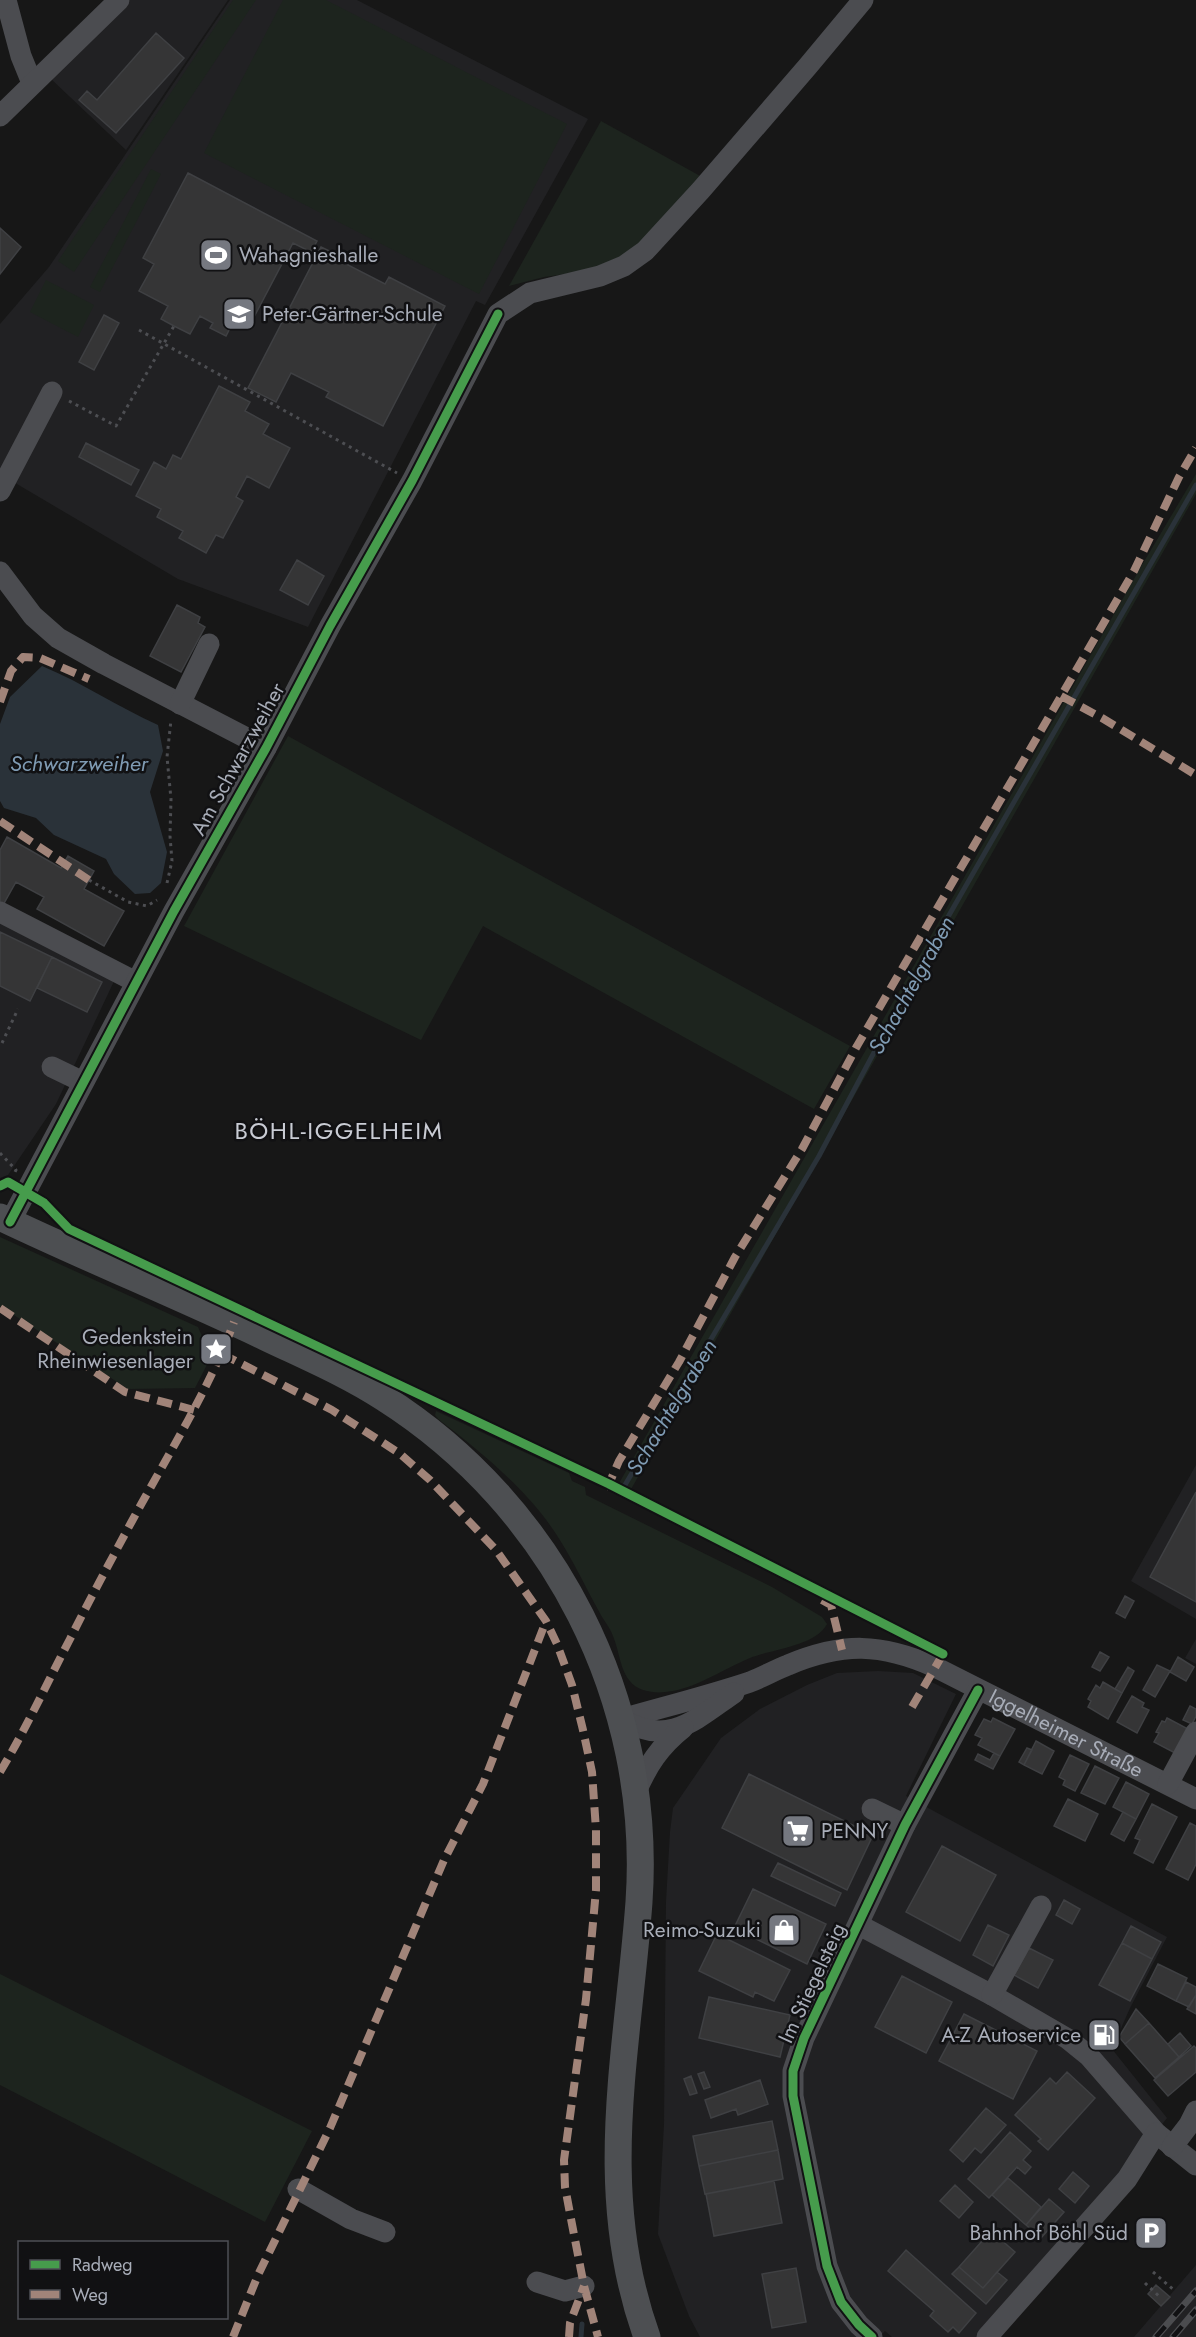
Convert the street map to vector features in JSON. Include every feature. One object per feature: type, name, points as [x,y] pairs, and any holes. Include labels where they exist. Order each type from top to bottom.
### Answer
[{"type":"main road","points":[[5,1220],[328,1367],[383,1397],[435,1433],[482,1476],[503,1499],[548,1557],[590,1630],[622,1719],[636,1792],[640,1838],[639,1893],[619,2118],[617,2183],[627,2266],[647,2337]]},
{"type":"street","points":[[6,0],[21,56],[32,82]]},
{"type":"street","points":[[0,116],[32,82],[118,0]]},
{"type":"street","name":"Am Schwarzweiher","points":[[5,1220],[136,982],[169,904],[266,748],[330,626],[412,481],[498,314],[530,293],[600,276],[624,266],[645,251],[709,181],[862,0]]},
{"type":"street","points":[[0,491],[7,458],[52,392]]},
{"type":"street","name":"Am Schwarzweiher","points":[[0,572],[33,616],[58,638],[266,748]]},
{"type":"street","points":[[174,701],[209,644]]},
{"type":"street","points":[[0,912],[136,982]]},
{"type":"street","points":[[52,1067],[83,1082]]},
{"type":"street","name":"Iggelheimer Straße","points":[[752,1681],[790,1664],[842,1650],[868,1648],[908,1655],[1196,1799]]},
{"type":"street","points":[[622,1719],[752,1681]]},
{"type":"street","points":[[636,1792],[655,1755],[669,1739],[752,1681]]},
{"type":"street","name":"Im Stiegelsteig","points":[[872,2337],[841,2302],[827,2265],[793,2096],[793,2071],[804,2038],[905,1825],[978,1690]]},
{"type":"street","points":[[622,1719],[636,1728],[651,1732],[669,1731],[685,1726]]},
{"type":"street","points":[[1168,1784],[1196,1732]]},
{"type":"street","points":[[872,1809],[905,1825]]},
{"type":"street","points":[[992,1995],[1041,1906]]},
{"type":"street","name":"Im Stiegelsteig","points":[[859,1925],[1068,2038],[1089,2056],[1156,2133],[1196,2165]]},
{"type":"street","points":[[1172,2147],[1189,2125],[1196,2111]]},
{"type":"street","points":[[987,2337],[1127,2179],[1156,2133]]},
{"type":"street","points":[[298,2189],[351,2219],[385,2232]]},
{"type":"street","points":[[537,2282],[565,2291],[584,2286]]},
{"type":"path","points":[[52,392],[116,426],[174,326]]},
{"type":"path","points":[[139,330],[412,481]]},
{"type":"path","points":[[89,880],[128,902],[147,906],[169,904],[172,861],[171,799],[167,757],[174,701]]},
{"type":"path","points":[[2,1043],[18,1009]]},
{"type":"path","points":[[0,1153],[16,1170],[12,1176]]},
{"type":"path","points":[[1153,2272],[1175,2291]]},
{"type":"path","points":[[1144,2283],[1161,2298]]},
{"type":"shaded area","points":[[130,0],[228,0],[126,150],[50,78]]},
{"type":"shaded area","name":"Peter-Gärtner-Schule","points":[[230,0],[357,0],[588,119],[485,305],[476,301],[308,627],[178,579],[0,474],[0,324],[49,267]]},
{"type":"shaded area","points":[[233,0],[256,0],[74,272],[58,261]]},
{"type":"shaded area","points":[[283,0],[326,0],[567,124],[479,294],[204,153]]},
{"type":"shaded area","points":[[601,121],[702,177],[642,243],[616,260],[594,270],[544,277],[509,286]]},
{"type":"shaded area","points":[[151,169],[161,174],[100,292],[90,287]]},
{"type":"shaded area","points":[[46,280],[94,305],[78,337],[30,312]]},
{"type":"shaded area","points":[[1196,474],[1196,494],[630,1491],[618,1485],[1142,565]]},
{"type":"shaded area","points":[[288,736],[850,1046],[814,1109],[483,926],[421,1040],[184,926]]},
{"type":"shaded area","points":[[0,920],[116,977],[56,1104],[8,1175],[0,1178]]},
{"type":"shaded area","points":[[0,1237],[198,1327],[211,1357],[195,1388],[128,1389],[0,1306]]},
{"type":"shaded area","points":[[436,1411],[569,1473],[572,1481],[585,1487],[586,1495],[772,1587],[822,1617],[827,1624],[821,1631],[804,1642],[750,1658],[684,1688],[657,1692],[635,1686],[622,1667],[611,1631],[564,1547],[546,1520],[503,1473],[438,1419],[435,1415]]},
{"type":"shaded area","points":[[1196,1465],[1196,1619],[1131,1581]]},
{"type":"shaded area","points":[[1196,1639],[1196,1664],[1185,1658]]},
{"type":"shaded area","points":[[878,1671],[913,1673],[956,1694],[906,1796],[1167,1937],[1130,2008],[1112,2049],[1167,2118],[1130,2165],[977,2337],[892,2337],[885,2331],[879,2337],[700,2337],[689,2316],[658,2234],[664,2124],[666,1902],[673,1808],[721,1738],[760,1709],[807,1685],[837,1673]]},
{"type":"shaded area","points":[[0,1974],[312,2131],[265,2222],[0,2085]]},
{"type":"shaded area","points":[[1196,2265],[1196,2337],[1134,2337]]},
{"type":"water","name":"Schwarzweiher","points":[[42,666],[158,725],[163,751],[150,792],[167,852],[161,883],[150,893],[135,894],[114,874],[106,859],[54,835],[36,818],[4,808],[0,801],[0,724],[10,697]]},
{"type":"building","points":[[156,33],[184,58],[116,133],[79,100],[87,91],[97,100]]},
{"type":"building","name":"Wahagnieshalle","points":[[188,173],[317,241],[311,252],[293,243],[254,317],[240,309],[226,336],[210,328],[213,323],[200,316],[190,334],[174,326],[161,319],[168,306],[139,291],[154,264],[143,258]]},
{"type":"building","points":[[0,228],[21,247],[0,274]]},
{"type":"building","points":[[321,247],[346,259],[344,263],[385,284],[389,277],[445,306],[383,426],[326,397],[329,392],[291,373],[276,402],[248,388]]},
{"type":"building","points":[[104,315],[119,323],[94,370],[79,362]]},
{"type":"building","points":[[219,386],[250,402],[245,411],[269,424],[263,434],[290,448],[269,488],[247,476],[236,497],[243,501],[223,538],[216,535],[206,553],[179,538],[183,531],[157,517],[161,509],[136,496],[154,462],[166,469],[173,455],[181,459]]},
{"type":"building","points":[[86,443],[139,470],[131,485],[79,457]]},
{"type":"building","points":[[297,560],[324,576],[308,605],[280,590]]},
{"type":"building","points":[[177,605],[200,617],[198,623],[205,627],[181,672],[150,656]]},
{"type":"building","points":[[7,837],[61,868],[68,856],[94,871],[84,889],[124,911],[104,946],[37,909],[44,897],[16,882],[3,905],[0,904],[0,850]]},
{"type":"building","points":[[0,932],[52,957],[30,1001],[0,986]]},
{"type":"building","points":[[52,957],[102,982],[87,1012],[37,988]]},
{"type":"building","points":[[1196,1492],[1196,1602],[1150,1577]]},
{"type":"building","points":[[1125,1596],[1134,1601],[1125,1618],[1116,1613]]},
{"type":"building","points":[[1100,1652],[1109,1657],[1100,1671],[1092,1667]]},
{"type":"building","points":[[1178,1657],[1194,1667],[1186,1681],[1170,1672]]},
{"type":"building","points":[[1157,1665],[1170,1671],[1155,1697],[1143,1690]]},
{"type":"building","points":[[1128,1667],[1134,1671],[1122,1693],[1115,1689]]},
{"type":"building","points":[[1103,1682],[1122,1693],[1108,1719],[1088,1707],[1091,1701],[1088,1699],[1096,1685],[1100,1688]]},
{"type":"building","points":[[1132,1696],[1144,1703],[1142,1707],[1149,1710],[1137,1733],[1117,1722]]},
{"type":"building","points":[[1190,1706],[1196,1709],[1196,1716],[1192,1724],[1183,1720]]},
{"type":"building","points":[[993,1718],[1015,1729],[1000,1756],[978,1745],[982,1738],[975,1735],[984,1719],[991,1722]]},
{"type":"building","points":[[1167,1718],[1188,1729],[1175,1753],[1154,1742],[1159,1733],[1156,1732],[1162,1721],[1165,1722]]},
{"type":"building","points":[[1036,1741],[1054,1751],[1042,1774],[1024,1765]]},
{"type":"building","points":[[1027,1748],[1032,1750],[1024,1765],[1019,1762]]},
{"type":"building","points":[[994,1753],[1000,1756],[993,1769],[975,1760],[978,1754],[990,1760]]},
{"type":"building","points":[[1070,1755],[1089,1764],[1075,1791],[1063,1785],[1065,1780],[1059,1777]]},
{"type":"building","points":[[1095,1766],[1119,1778],[1105,1804],[1081,1793]]},
{"type":"building","name":"PENNY","points":[[749,1774],[873,1835],[847,1890],[722,1828]]},
{"type":"building","points":[[1126,1782],[1149,1794],[1136,1819],[1113,1807]]},
{"type":"building","points":[[1068,1799],[1098,1814],[1085,1841],[1054,1826]]},
{"type":"building","points":[[1152,1804],[1177,1817],[1153,1863],[1134,1853],[1140,1840],[1135,1838]]},
{"type":"building","points":[[1123,1812],[1136,1819],[1124,1841],[1111,1834]]},
{"type":"building","points":[[1190,1823],[1196,1826],[1196,1864],[1188,1880],[1166,1869]]},
{"type":"building","points":[[942,1846],[996,1875],[960,1941],[906,1912]]},
{"type":"building","points":[[778,1863],[841,1893],[835,1906],[771,1876]]},
{"type":"building","points":[[753,1889],[826,1924],[807,1964],[734,1928]]},
{"type":"building","points":[[1064,1900],[1080,1909],[1072,1924],[1056,1915]]},
{"type":"building","points":[[988,1925],[1009,1935],[993,1966],[973,1955]]},
{"type":"building","points":[[1131,1926],[1161,1942],[1152,1959],[1122,1943]]},
{"type":"building","points":[[717,1934],[790,1970],[774,2001],[755,1992],[753,1997],[699,1971]]},
{"type":"building","points":[[1122,1943],[1152,1959],[1130,2001],[1099,1985]]},
{"type":"building","points":[[1029,1948],[1053,1960],[1038,1988],[1014,1975]]},
{"type":"building","points":[[1158,1964],[1187,1978],[1176,2001],[1147,1986]]},
{"type":"building","points":[[902,1976],[952,2002],[926,2053],[875,2027]]},
{"type":"building","points":[[1186,1982],[1196,1987],[1196,1995],[1189,2007],[1176,2001]]},
{"type":"building","points":[[1196,1995],[1196,2014],[1187,2009]]},
{"type":"building","points":[[709,1997],[790,2015],[780,2057],[699,2038]]},
{"type":"building","points":[[1136,2009],[1149,2023],[1125,2044],[1119,2037]]},
{"type":"building","points":[[964,2014],[1037,2051],[1013,2099],[939,2061]]},
{"type":"building","points":[[1149,2023],[1179,2057],[1155,2078],[1125,2044]]},
{"type":"building","points":[[1180,2033],[1191,2046],[1179,2057],[1168,2044]]},
{"type":"building","points":[[1194,2046],[1196,2048],[1196,2072],[1168,2096],[1154,2080]]},
{"type":"building","points":[[704,2072],[710,2087],[704,2089],[698,2074]]},
{"type":"building","points":[[1067,2072],[1095,2098],[1048,2150],[1038,2141],[1041,2139],[1015,2115],[1050,2078],[1056,2084]]},
{"type":"building","points":[[691,2076],[697,2093],[690,2095],[684,2079]]},
{"type":"building","points":[[760,2080],[768,2104],[738,2115],[736,2109],[711,2118],[705,2100]]},
{"type":"building","points":[[986,2108],[1006,2125],[981,2153],[975,2148],[963,2162],[950,2150]]},
{"type":"building","points":[[772,2121],[778,2150],[699,2166],[693,2136]]},
{"type":"building","points":[[1010,2132],[1031,2151],[1023,2160],[1031,2167],[1025,2174],[1017,2167],[989,2198],[968,2179]]},
{"type":"building","points":[[778,2150],[783,2179],[705,2194],[699,2166]]},
{"type":"building","points":[[1073,2172],[1089,2186],[1075,2203],[1059,2189]]},
{"type":"building","points":[[1008,2178],[1041,2207],[1026,2225],[992,2195]]},
{"type":"building","points":[[774,2181],[782,2223],[714,2236],[706,2194]]},
{"type":"building","points":[[955,2185],[973,2202],[959,2218],[940,2201]]},
{"type":"building","points":[[1049,2199],[1064,2212],[1041,2238],[1026,2225]]},
{"type":"building","points":[[991,2231],[1015,2252],[983,2288],[959,2267]]},
{"type":"building","points":[[906,2250],[976,2313],[959,2333],[953,2327],[948,2332],[930,2316],[934,2311],[888,2271]]},
{"type":"building","points":[[959,2267],[983,2288],[997,2272],[1007,2280],[986,2304],[952,2274]]},
{"type":"building","points":[[796,2268],[806,2322],[772,2328],[762,2274]]},
{"type":"building","points":[[1156,2285],[1170,2297],[1161,2306],[1148,2294]]},
{"type":"waterway","name":"Schachtelgraben","points":[[625,1485],[819,1156],[921,964],[1196,485]]},
{"type":"waterway","points":[[581,2337],[582,2324]]},
{"type":"railway","points":[[1156,2337],[1196,2291]]},
{"type":"railway","points":[[1173,2337],[1196,2310]]},
{"type":"marked path","points":[[611,1489],[609,1484],[619,1461],[679,1362],[735,1257],[802,1149],[857,1046],[1134,571],[1179,477],[1196,448]]},
{"type":"marked path","points":[[0,702],[11,671],[23,657],[40,658],[89,679]]},
{"type":"marked path","points":[[1061,696],[1196,775]]},
{"type":"marked path","points":[[0,821],[89,880]]},
{"type":"marked path","points":[[0,1308],[125,1392],[194,1410]]},
{"type":"marked path","points":[[0,1772],[28,1723],[108,1565],[200,1399],[234,1322]]},
{"type":"marked path","points":[[222,1354],[332,1410],[399,1453],[430,1480],[496,1550],[546,1621],[557,1644],[572,1685],[592,1772],[596,1830],[596,1890],[586,1999],[564,2160],[565,2187],[571,2219],[584,2286],[598,2337]]},
{"type":"marked path","points":[[822,1600],[831,1605],[842,1650]]},
{"type":"marked path","points":[[233,2337],[258,2275],[330,2128],[444,1860],[483,1784],[546,1621]]},
{"type":"marked path","points":[[912,1707],[943,1654],[938,1651]]},
{"type":"marked path","points":[[569,2337],[570,2323],[584,2286]]},
{"type":"cycle path","points":[[10,1222],[174,911],[412,481],[498,314]]},
{"type":"cycle path","points":[[0,1186],[8,1182],[44,1203],[69,1229],[609,1484],[943,1654]]},
{"type":"cycle path","points":[[872,2337],[841,2302],[827,2266],[793,2096],[793,2071],[804,2038],[905,1825],[978,1690]]},
{"type":"place","name":"Wahagnieshalle","points":[[216,255]]},
{"type":"place","name":"Peter-Gärtner-Schule","points":[[239,314]]},
{"type":"place","name":"Gedenkstein Rheinwiesenlager","points":[[216,1349]]},
{"type":"place","name":"PENNY","points":[[798,1831]]},
{"type":"place","name":"Reimo-Suzuki","points":[[784,1930]]},
{"type":"place","name":"A-Z Autoservice","points":[[1104,2035]]},
{"type":"place","name":"Bahnhof Böhl Süd","points":[[1151,2233]]},
{"type":"district","name":"BÖHL-IGGELHEIM","points":[[339,1130]]}]
